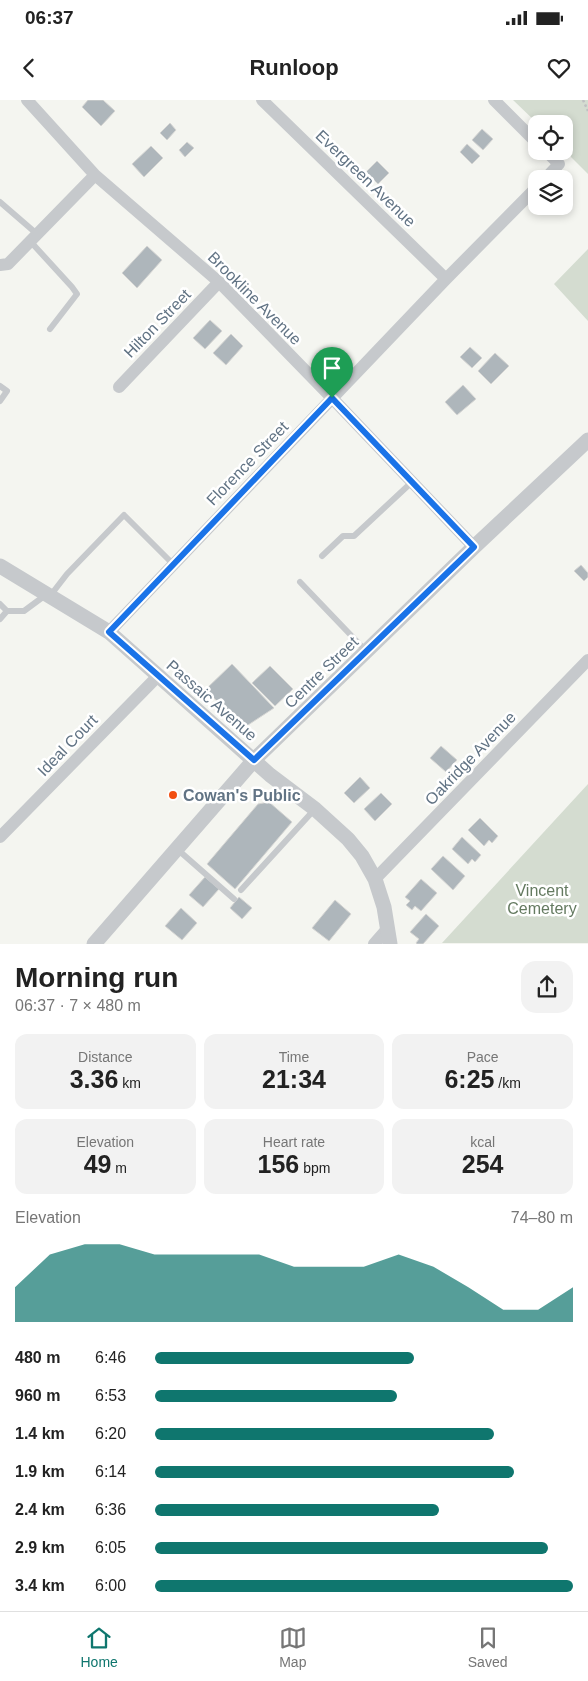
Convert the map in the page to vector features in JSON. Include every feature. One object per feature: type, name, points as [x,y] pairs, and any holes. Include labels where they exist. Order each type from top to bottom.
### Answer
[{"type":"street","name":"Brookline Avenue","points":[[26,100],[95,175],[219,282],[474,547]]},
{"type":"street","name":"Evergreen Avenue","points":[[262,100],[446,279]]},
{"type":"street","points":[[494,100],[528,134]]},
{"type":"street","points":[[553,170],[559,164],[555,160]]},
{"type":"street","points":[[0,265],[8,264],[95,175]]},
{"type":"street","name":"Florence Street","points":[[109,632],[446,279],[528,196]]},
{"type":"street","name":"Hilton Street","points":[[119,387],[219,282]]},
{"type":"street","name":"Centre Street","points":[[94,944],[254,760],[474,547],[588,440]]},
{"type":"street","name":"Passaic Avenue","points":[[1,569],[49,595],[109,632],[270,775],[315,809],[348,839],[362,856],[375,879],[384,907],[390,944]]},
{"type":"street","name":"Oakridge Avenue","points":[[375,879],[588,660]]},
{"type":"street","name":"Ideal Court","points":[[0,837],[158,676]]},
{"type":"street","points":[[374,944],[388,928]]},
{"type":"lane","points":[[0,202],[28,225],[34,237],[77,294],[50,329]]},
{"type":"lane","points":[[0,386],[7,391],[0,401]]},
{"type":"lane","points":[[322,556],[343,536],[354,536],[412,482]]},
{"type":"lane","points":[[0,604],[7,611],[24,611],[49,595],[124,515],[173,564]]},
{"type":"lane","points":[[300,582],[367,651]]},
{"type":"lane","points":[[0,619],[7,611]]},
{"type":"lane","points":[[241,890],[315,809]]},
{"type":"lane","points":[[177,849],[234,898]]},
{"type":"path","points":[[583,100],[588,111]]},
{"type":"green space","points":[[513,100],[588,100],[588,174],[573,159],[573,115],[529,115]]},
{"type":"green space","points":[[588,249],[588,321],[554,284]]},
{"type":"green space","name":"Vincent Cemetery","points":[[588,784],[588,943],[442,943]]},
{"type":"building","points":[[88,100],[103,100],[115,111],[101,126],[82,107]]},
{"type":"building","points":[[170,123],[176,130],[167,140],[160,133]]},
{"type":"building","points":[[482,129],[493,139],[483,150],[472,140]]},
{"type":"building","points":[[187,142],[194,148],[185,157],[179,150]]},
{"type":"building","points":[[467,144],[480,156],[472,164],[460,152]]},
{"type":"building","points":[[151,146],[163,158],[144,177],[132,164]]},
{"type":"building","points":[[377,161],[389,173],[378,184],[366,172]]},
{"type":"building","points":[[147,246],[162,260],[137,288],[122,273]]},
{"type":"building","points":[[210,320],[222,331],[205,349],[193,338]]},
{"type":"building","points":[[231,334],[243,346],[226,365],[213,353]]},
{"type":"building","points":[[470,347],[482,358],[472,368],[460,357]]},
{"type":"building","points":[[495,353],[509,366],[491,384],[478,371]]},
{"type":"building","points":[[463,385],[476,399],[457,415],[445,402]]},
{"type":"building","points":[[581,565],[588,573],[588,577],[584,581],[574,571]]},
{"type":"building","points":[[232,664],[274,708],[245,727],[205,690]]},
{"type":"building","points":[[270,666],[293,689],[275,706],[252,683]]},
{"type":"building","points":[[441,746],[457,760],[446,772],[430,758]]},
{"type":"building","points":[[360,777],[370,788],[354,803],[344,793]]},
{"type":"building","points":[[381,793],[392,804],[375,821],[364,809]]},
{"type":"building","points":[[269,802],[292,822],[235,889],[207,864],[258,804]]},
{"type":"building","points":[[480,818],[498,836],[492,843],[489,840],[484,846],[468,830]]},
{"type":"building","points":[[462,837],[481,855],[475,862],[472,859],[468,864],[452,849]]},
{"type":"building","points":[[443,856],[465,876],[453,890],[431,869]]},
{"type":"building","points":[[205,877],[219,889],[203,907],[189,895]]},
{"type":"building","points":[[421,879],[437,893],[421,911],[415,906],[412,910],[406,905],[410,901],[405,897]]},
{"type":"building","points":[[239,897],[252,908],[242,919],[230,908]]},
{"type":"building","points":[[335,900],[351,914],[329,941],[312,928]]},
{"type":"building","points":[[181,908],[197,923],[182,940],[165,926]]},
{"type":"building","points":[[426,914],[439,926],[423,944],[417,944],[419,939],[410,932]]},
{"type":"place","name":"Cowan's Public","points":[[173,795]]},
{"type":"route","points":[[332,398],[474,547],[254,760],[109,632],[332,398]]}]
